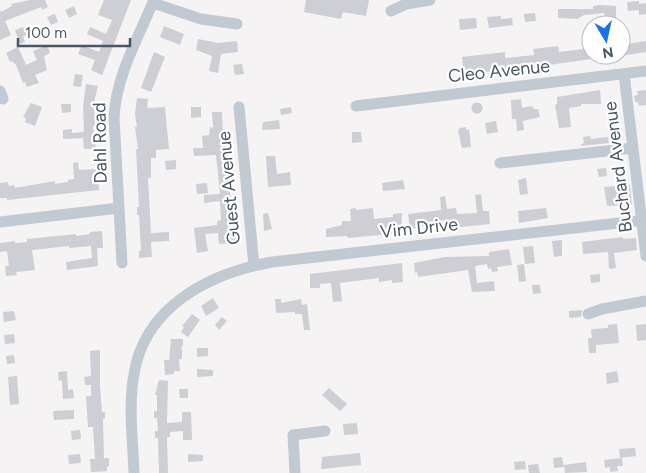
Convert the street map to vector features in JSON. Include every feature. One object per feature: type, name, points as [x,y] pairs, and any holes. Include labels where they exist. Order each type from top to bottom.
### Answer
[{"type":"street","points":[[391,11],[406,4],[430,0]]},
{"type":"street","points":[[154,1],[201,19],[237,24]]},
{"type":"street","name":"Dahl Road","points":[[122,263],[116,100],[124,73],[154,1]]},
{"type":"street","name":"Cleo Avenue","points":[[356,106],[646,71]]},
{"type":"street","name":"Buchard Avenue","points":[[624,74],[644,221],[646,256]]},
{"type":"street","name":"Guest Avenue","points":[[240,107],[254,266]]},
{"type":"street","points":[[500,163],[633,148]]},
{"type":"street","points":[[0,222],[119,208]]},
{"type":"street","name":"Vim Drive","points":[[134,473],[132,404],[134,373],[143,344],[161,317],[187,293],[223,274],[254,266],[297,259],[644,221]]},
{"type":"street","points":[[588,314],[646,301]]},
{"type":"street","points":[[295,473],[293,435],[325,431]]},
{"type":"building","points":[[30,0],[45,0],[48,7],[42,10],[41,7],[5,21],[11,35],[0,40],[0,9],[1,12],[12,6],[11,4]]},
{"type":"building","points":[[104,0],[131,0],[102,75],[91,70],[95,60],[78,54],[82,45],[99,52],[103,41],[87,34],[90,27],[106,34],[112,20],[98,15]]},
{"type":"building","points":[[306,0],[369,0],[366,16],[343,12],[341,19],[304,12]]},
{"type":"building","points":[[639,1],[639,4],[646,3],[646,14],[639,15],[639,10],[628,11],[627,2]]},
{"type":"building","points":[[74,6],[77,14],[69,18],[65,10]]},
{"type":"building","points":[[593,6],[616,6],[616,15],[605,15],[604,13],[581,15],[577,19],[558,18],[558,9],[593,9]]},
{"type":"building","points":[[535,13],[536,21],[525,22],[524,14]]},
{"type":"building","points":[[55,14],[58,22],[51,25],[47,17]]},
{"type":"building","points":[[501,16],[501,19],[512,18],[513,25],[489,28],[487,17]]},
{"type":"building","points":[[476,18],[477,28],[460,30],[459,19]]},
{"type":"building","points":[[164,26],[184,34],[180,45],[160,37]]},
{"type":"building","points":[[23,27],[27,35],[23,36],[25,42],[20,44],[15,30]]},
{"type":"building","points":[[198,39],[218,43],[237,41],[238,52],[221,54],[218,73],[209,71],[212,56],[196,50]]},
{"type":"building","points":[[646,41],[646,52],[631,54],[631,43]]},
{"type":"building","points":[[47,45],[50,53],[44,56],[47,70],[35,75],[39,83],[27,87],[25,82],[23,83],[16,65],[12,61],[10,62],[6,53],[18,47],[26,65],[37,60],[33,51]]},
{"type":"building","points":[[558,46],[559,52],[581,49],[581,60],[464,74],[462,57],[505,52],[505,58],[534,55],[533,49]]},
{"type":"building","points":[[154,52],[165,57],[151,92],[141,88]]},
{"type":"building","points":[[242,64],[244,74],[235,75],[233,65]]},
{"type":"building","points":[[75,74],[83,75],[81,87],[73,86]]},
{"type":"building","points":[[86,84],[98,86],[94,102],[95,126],[93,126],[96,149],[84,149],[83,138],[63,139],[63,130],[72,129],[72,133],[84,132],[83,107]]},
{"type":"building","points":[[600,90],[601,104],[581,104],[581,106],[569,108],[571,127],[559,128],[555,105],[557,104],[557,97]]},
{"type":"building","points":[[646,90],[646,105],[639,106],[638,102],[635,102],[634,96],[638,95],[637,91]]},
{"type":"building","points":[[137,98],[148,99],[147,108],[165,107],[169,149],[156,150],[156,158],[151,158],[151,178],[148,178],[151,233],[169,232],[169,241],[151,242],[152,257],[139,258],[139,251],[141,251],[139,215],[137,215],[137,207],[139,207],[136,149],[138,149],[135,127],[137,127],[135,114]]},
{"type":"building","points":[[521,99],[522,108],[530,106],[538,109],[540,117],[523,121],[524,130],[517,131],[516,119],[512,119],[511,100]]},
{"type":"building","points":[[477,102],[483,108],[477,114],[471,108]]},
{"type":"building","points":[[31,103],[42,107],[35,126],[25,122],[26,118],[23,117]]},
{"type":"building","points":[[61,104],[71,104],[71,112],[62,113]]},
{"type":"building","points":[[191,107],[201,107],[201,117],[191,118]]},
{"type":"building","points":[[291,107],[292,113],[281,115],[280,109]]},
{"type":"building","points":[[212,112],[222,112],[225,155],[236,239],[234,243],[219,244],[218,233],[205,234],[208,251],[197,253],[194,228],[217,225],[217,221],[221,220],[220,201],[204,203],[204,195],[220,194],[216,155],[194,156],[193,148],[203,148],[202,136],[209,135],[210,127],[213,128]]},
{"type":"building","points":[[279,120],[280,129],[262,130],[263,122]]},
{"type":"building","points":[[496,121],[498,132],[487,134],[485,123]]},
{"type":"building","points":[[466,127],[466,130],[469,129],[471,147],[462,148],[458,131],[460,128]]},
{"type":"building","points":[[352,132],[361,132],[362,142],[352,143]]},
{"type":"building","points":[[590,136],[591,139],[608,137],[609,143],[581,146],[584,143],[583,137]]},
{"type":"building","points":[[266,156],[275,156],[277,174],[290,172],[291,185],[268,187]]},
{"type":"building","points":[[176,160],[176,169],[166,170],[165,161]]},
{"type":"building","points":[[78,162],[79,170],[98,169],[99,190],[7,200],[7,198],[0,198],[0,183],[8,182],[9,186],[14,185],[15,188],[55,181],[55,184],[68,182],[68,180],[74,179],[73,163]]},
{"type":"building","points":[[606,168],[607,176],[599,177],[597,169]]},
{"type":"building","points":[[526,178],[528,194],[520,195],[518,180]]},
{"type":"building","points":[[403,180],[405,189],[383,191],[382,183]]},
{"type":"building","points":[[207,183],[208,193],[197,194],[196,184]]},
{"type":"building","points":[[630,185],[632,205],[607,206],[604,187]]},
{"type":"building","points":[[481,194],[483,211],[489,211],[490,224],[451,228],[450,220],[439,221],[438,226],[418,226],[418,228],[410,229],[408,214],[441,210],[440,197],[445,196],[447,209],[456,208],[457,214],[477,213],[475,195]]},
{"type":"building","points":[[356,208],[356,210],[373,208],[374,219],[393,217],[393,214],[402,213],[401,233],[348,238],[347,236],[326,237],[326,229],[342,225],[342,221],[351,221],[350,209]]},
{"type":"building","points":[[546,208],[548,218],[519,223],[518,211]]},
{"type":"building","points":[[268,213],[272,229],[264,231],[263,214]]},
{"type":"building","points":[[102,231],[103,248],[97,248],[98,266],[67,270],[66,262],[92,258],[91,246],[32,250],[35,270],[16,272],[17,275],[6,276],[5,266],[9,266],[7,251],[0,252],[0,243],[27,242],[27,239],[76,234],[76,236]]},
{"type":"building","points":[[623,237],[623,239],[636,238],[637,250],[614,253],[616,268],[609,269],[608,252],[583,254],[582,242]]},
{"type":"building","points":[[562,240],[562,256],[554,257],[552,241]]},
{"type":"building","points":[[533,246],[535,263],[525,264],[523,247]]},
{"type":"building","points":[[509,249],[512,265],[497,267],[498,271],[492,272],[491,268],[488,269],[487,264],[475,266],[477,283],[494,281],[495,291],[472,292],[468,270],[418,277],[417,272],[415,273],[414,263],[445,257],[489,256],[489,252]]},
{"type":"building","points":[[402,263],[403,282],[392,283],[392,280],[379,282],[379,278],[340,283],[342,301],[333,302],[331,283],[320,284],[320,288],[310,288],[310,274]]},
{"type":"building","points":[[524,264],[526,281],[519,282],[517,265]]},
{"type":"building","points":[[600,274],[600,282],[591,283],[590,275]]},
{"type":"building","points":[[532,285],[540,285],[541,293],[533,294]]},
{"type":"building","points":[[213,298],[219,308],[206,316],[201,306]]},
{"type":"building","points":[[275,299],[281,299],[281,303],[301,299],[302,305],[307,304],[310,330],[304,330],[302,314],[295,314],[295,312],[276,313]]},
{"type":"building","points":[[582,310],[581,317],[569,318],[569,311]]},
{"type":"building","points":[[14,311],[16,320],[4,322],[3,312]]},
{"type":"building","points":[[192,314],[200,320],[188,337],[181,332],[184,327],[182,326]]},
{"type":"building","points":[[222,317],[227,321],[219,330],[215,325]]},
{"type":"building","points":[[617,324],[619,343],[596,345],[596,353],[589,353],[588,338],[592,338],[591,329],[608,328],[608,325]]},
{"type":"building","points":[[646,324],[646,340],[637,341],[636,325]]},
{"type":"building","points":[[14,334],[15,343],[5,344],[4,335]]},
{"type":"building","points":[[171,339],[183,339],[183,345],[180,350],[182,349],[182,359],[179,359],[180,371],[174,371],[174,374],[165,375],[164,360],[169,360]]},
{"type":"building","points":[[197,348],[208,348],[208,356],[197,357]]},
{"type":"building","points":[[100,350],[102,412],[105,412],[105,418],[103,419],[104,458],[109,458],[109,466],[107,471],[91,472],[90,459],[95,459],[93,427],[88,427],[86,396],[91,396],[91,385],[85,385],[84,377],[91,376],[90,351]]},
{"type":"building","points":[[14,355],[15,363],[7,364],[6,356]]},
{"type":"building","points":[[197,369],[213,370],[213,376],[197,377]]},
{"type":"building","points":[[67,371],[68,390],[73,389],[74,398],[63,399],[62,380],[59,381],[58,372]]},
{"type":"building","points":[[617,371],[619,382],[607,384],[606,373]]},
{"type":"building","points":[[17,376],[19,404],[10,405],[8,377]]},
{"type":"building","points":[[159,380],[168,381],[167,423],[182,422],[182,412],[191,412],[192,440],[183,440],[183,431],[170,432],[170,437],[167,437],[168,473],[159,473],[158,438],[155,438],[155,431],[158,431],[157,418],[154,418],[154,411],[157,411],[157,395],[155,395]]},
{"type":"building","points":[[329,388],[347,404],[340,411],[322,395]]},
{"type":"building","points":[[179,389],[188,389],[188,398],[180,398]]},
{"type":"building","points":[[74,410],[74,419],[54,420],[53,411]]},
{"type":"building","points":[[357,423],[358,434],[344,435],[343,424]]},
{"type":"building","points":[[80,430],[81,439],[72,440],[71,431]]},
{"type":"building","points":[[635,448],[636,456],[620,458],[619,449]]},
{"type":"building","points":[[360,453],[361,465],[321,469],[322,457]]},
{"type":"building","points":[[80,454],[81,463],[69,464],[68,455]]},
{"type":"building","points":[[188,454],[203,455],[203,461],[188,462]]},
{"type":"building","points":[[562,457],[564,467],[554,468],[553,458]]},
{"type":"building","points":[[622,458],[623,466],[617,466],[618,471],[610,472],[610,467],[605,468],[604,460]]},
{"type":"building","points":[[525,461],[526,469],[515,470],[514,462]]},
{"type":"building","points":[[586,462],[587,472],[565,473],[564,465]]},
{"type":"building","points":[[538,464],[540,473],[529,473],[528,465]]}]
